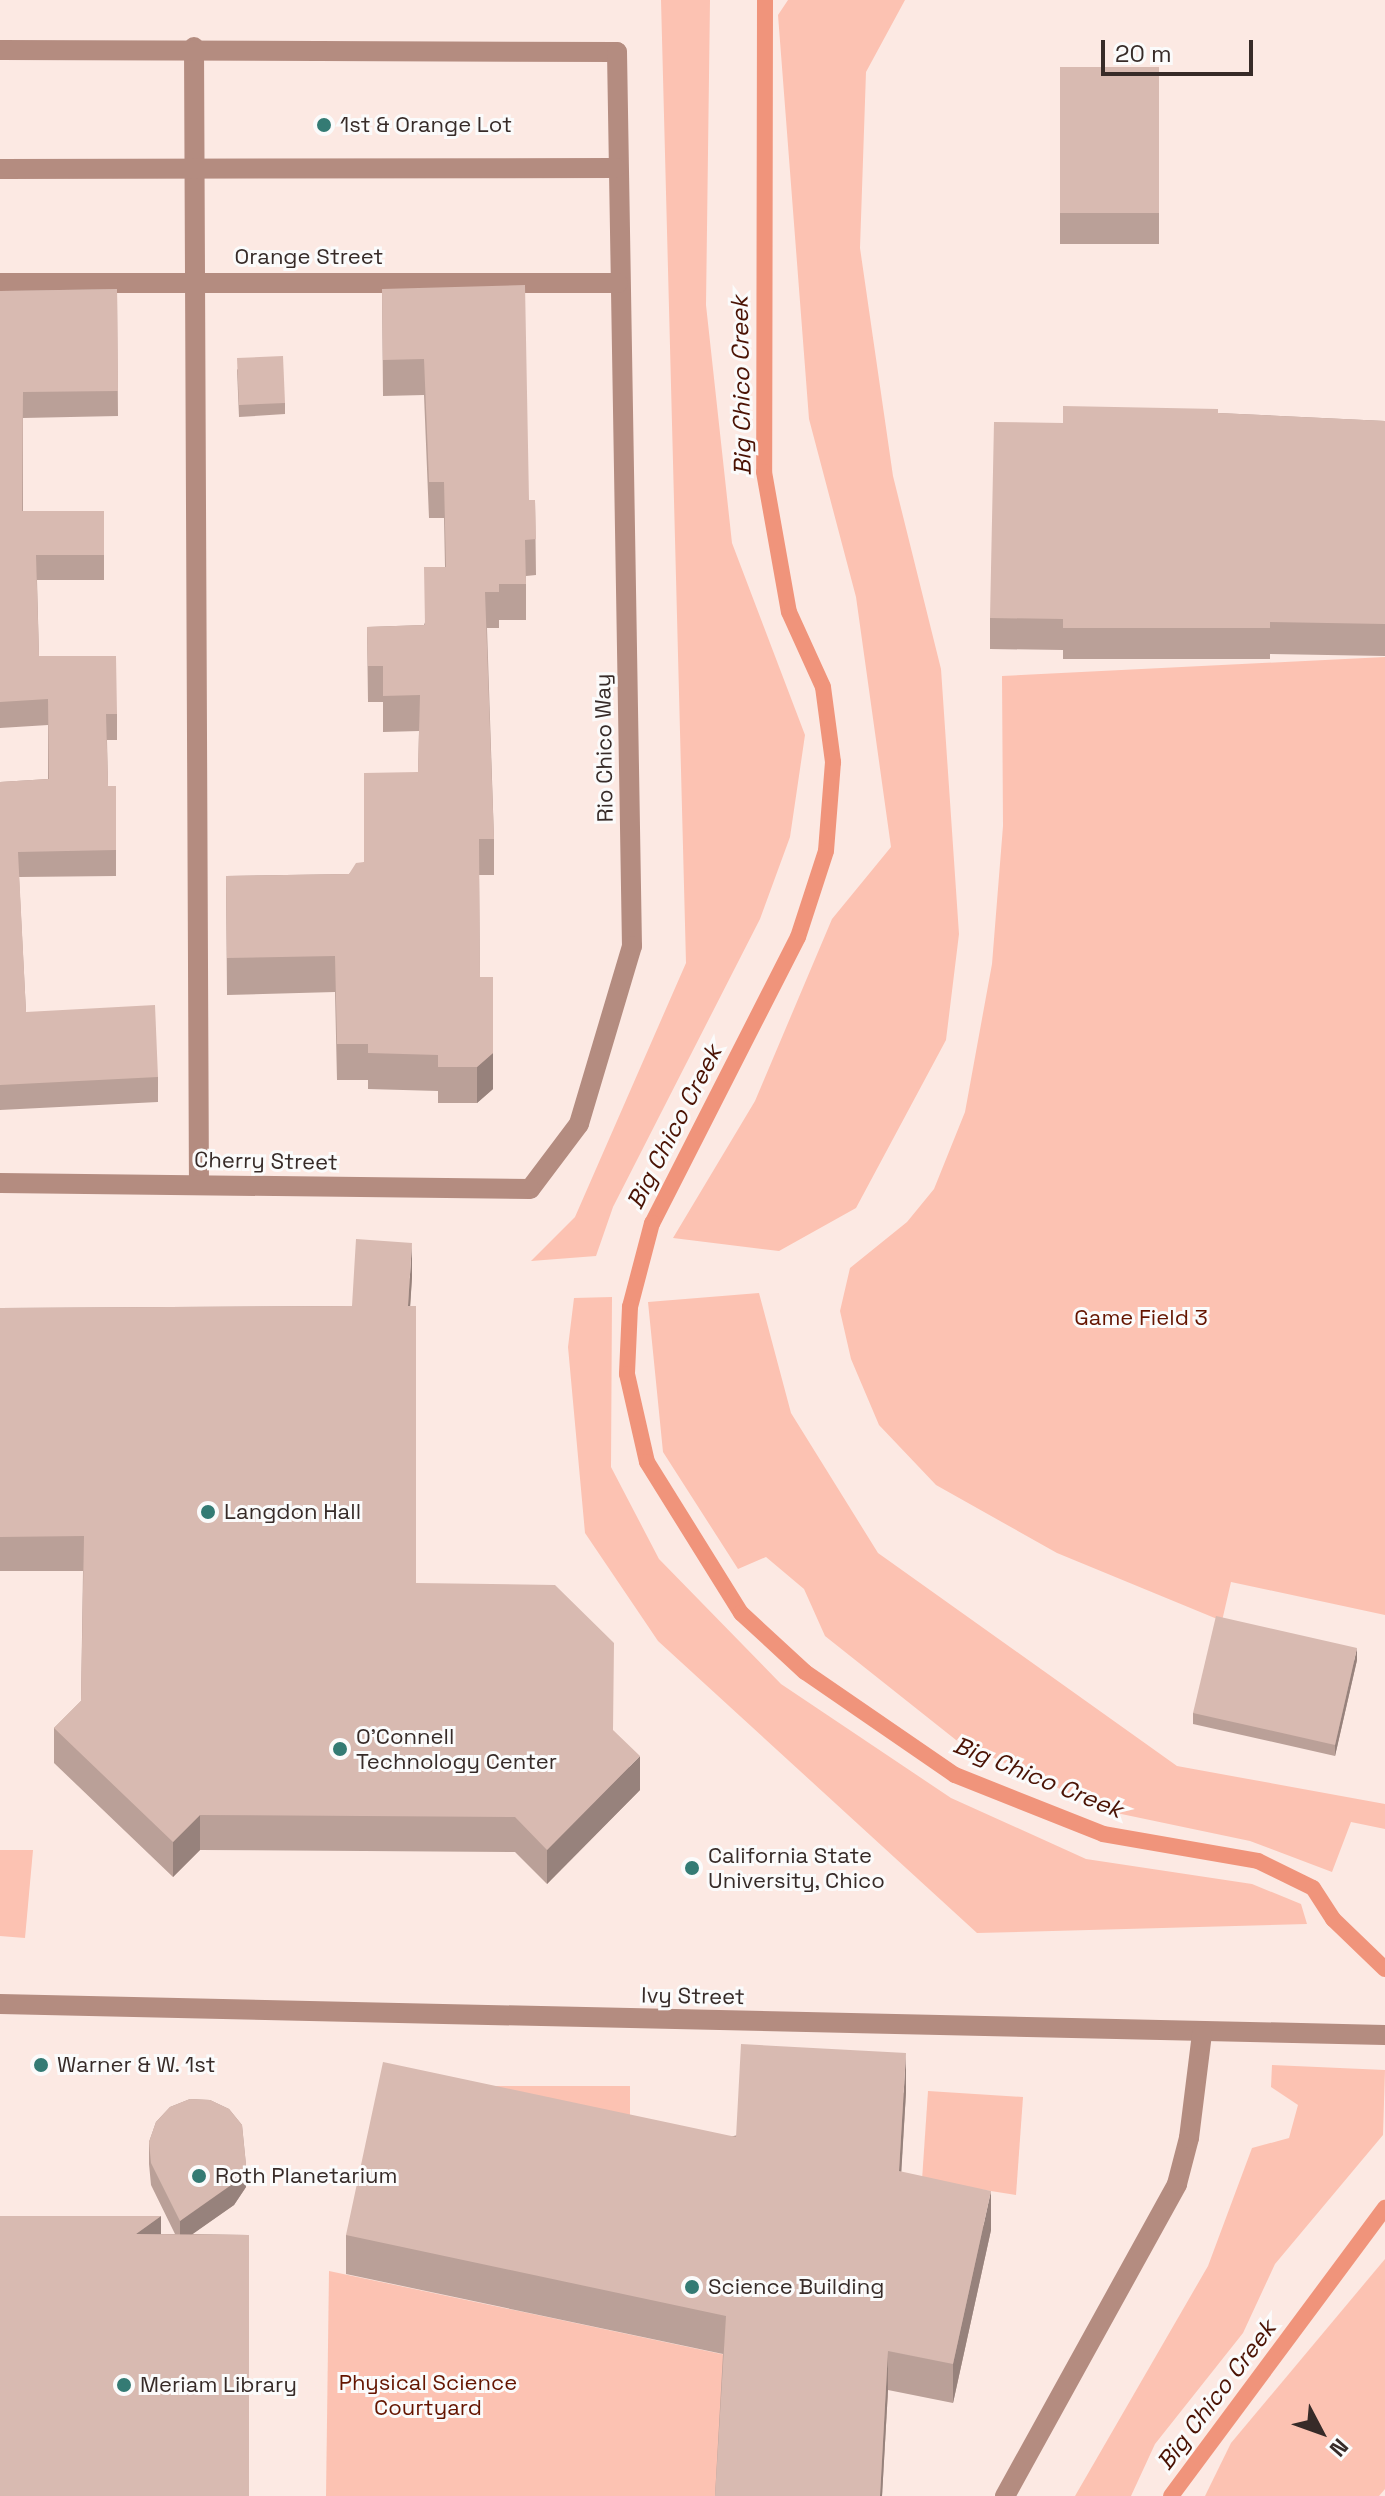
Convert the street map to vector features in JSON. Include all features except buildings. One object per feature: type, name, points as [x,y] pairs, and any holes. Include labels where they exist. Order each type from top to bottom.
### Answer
[{"type":"street","points":[[0,50],[194,47],[198,281],[199,1184]]},
{"type":"street","name":"Rio Chico Way","points":[[194,47],[617,52],[616,168],[632,946],[579,1124],[530,1189]]},
{"type":"street","points":[[0,169],[616,168]]},
{"type":"street","name":"Orange Street","points":[[0,283],[618,283]]},
{"type":"street","name":"Cherry Street","points":[[0,1183],[530,1189]]},
{"type":"street","name":"Ivy Street","points":[[0,2004],[1385,2035]]},
{"type":"street","points":[[1005,2496],[1177,2184],[1189,2138],[1202,2033]]},
{"type":"green space","points":[[661,0],[710,0],[706,305],[732,543],[805,735],[790,837],[760,919],[613,1207],[596,1256],[531,1261],[575,1217],[686,963]]},
{"type":"green space","points":[[788,0],[905,0],[866,72],[860,248],[893,476],[941,669],[959,934],[946,1040],[856,1208],[779,1251],[673,1238],[755,1101],[832,919],[891,847],[856,597],[809,419],[778,15]]},
{"type":"green space","name":"Game Field 3","points":[[1385,657],[1385,1615],[1231,1582],[1222,1621],[1057,1553],[936,1485],[879,1425],[851,1359],[840,1311],[850,1268],[907,1222],[934,1189],[965,1112],[992,964],[1003,826],[1002,676]]},
{"type":"green space","points":[[759,1293],[791,1413],[878,1553],[1177,1766],[1385,1804],[1385,1829],[1351,1822],[1332,1872],[1250,1841],[1107,1811],[956,1740],[825,1636],[804,1589],[766,1557],[738,1569],[663,1452],[648,1302]]},
{"type":"green space","points":[[612,1297],[611,1467],[659,1559],[781,1684],[951,1798],[1086,1859],[1252,1884],[1301,1904],[1307,1924],[977,1933],[658,1641],[585,1533],[568,1347],[574,1298]]},
{"type":"green space","points":[[0,1850],[33,1850],[25,1938],[0,1936]]},
{"type":"green space","points":[[1272,2065],[1385,2070],[1383,2135],[1275,2264],[1243,2333],[1155,2444],[1131,2496],[1075,2496],[1208,2266],[1252,2148],[1289,2138],[1298,2105],[1271,2087]]},
{"type":"green space","points":[[411,2086],[630,2086],[630,2134]]},
{"type":"green space","points":[[928,2091],[1023,2097],[1016,2195],[922,2180]]},
{"type":"green space","points":[[1385,2259],[1385,2489],[1379,2496],[1205,2496],[1231,2443]]},
{"type":"green space","name":"Physical Science Courtyard","points":[[329,2271],[726,2355],[717,2496],[326,2496]]},
{"type":"waterway","name":"Big Chico Creek","points":[[765,0],[764,472],[789,612],[823,687],[833,762],[826,851],[798,937],[652,1223],[630,1307],[627,1374],[647,1462],[741,1613],[805,1672],[955,1775],[1103,1834],[1258,1861],[1313,1888],[1333,1919],[1385,1969]]},
{"type":"waterway","name":"Big Chico Creek","points":[[1171,2496],[1385,2208]]},
{"type":"place","name":"1st & Orange Lot","points":[[324,125]]},
{"type":"place","name":"Langdon Hall","points":[[208,1512]]},
{"type":"place","name":"O'Connell Technology Center","points":[[340,1749]]},
{"type":"place","name":"California State University, Chico","points":[[692,1868]]},
{"type":"place","name":"Warner & W. 1st","points":[[41,2065]]},
{"type":"place","name":"Roth Planetarium","points":[[199,2176]]},
{"type":"place","name":"Science Building","points":[[692,2287]]},
{"type":"place","name":"Meriam Library","points":[[124,2385]]}]
